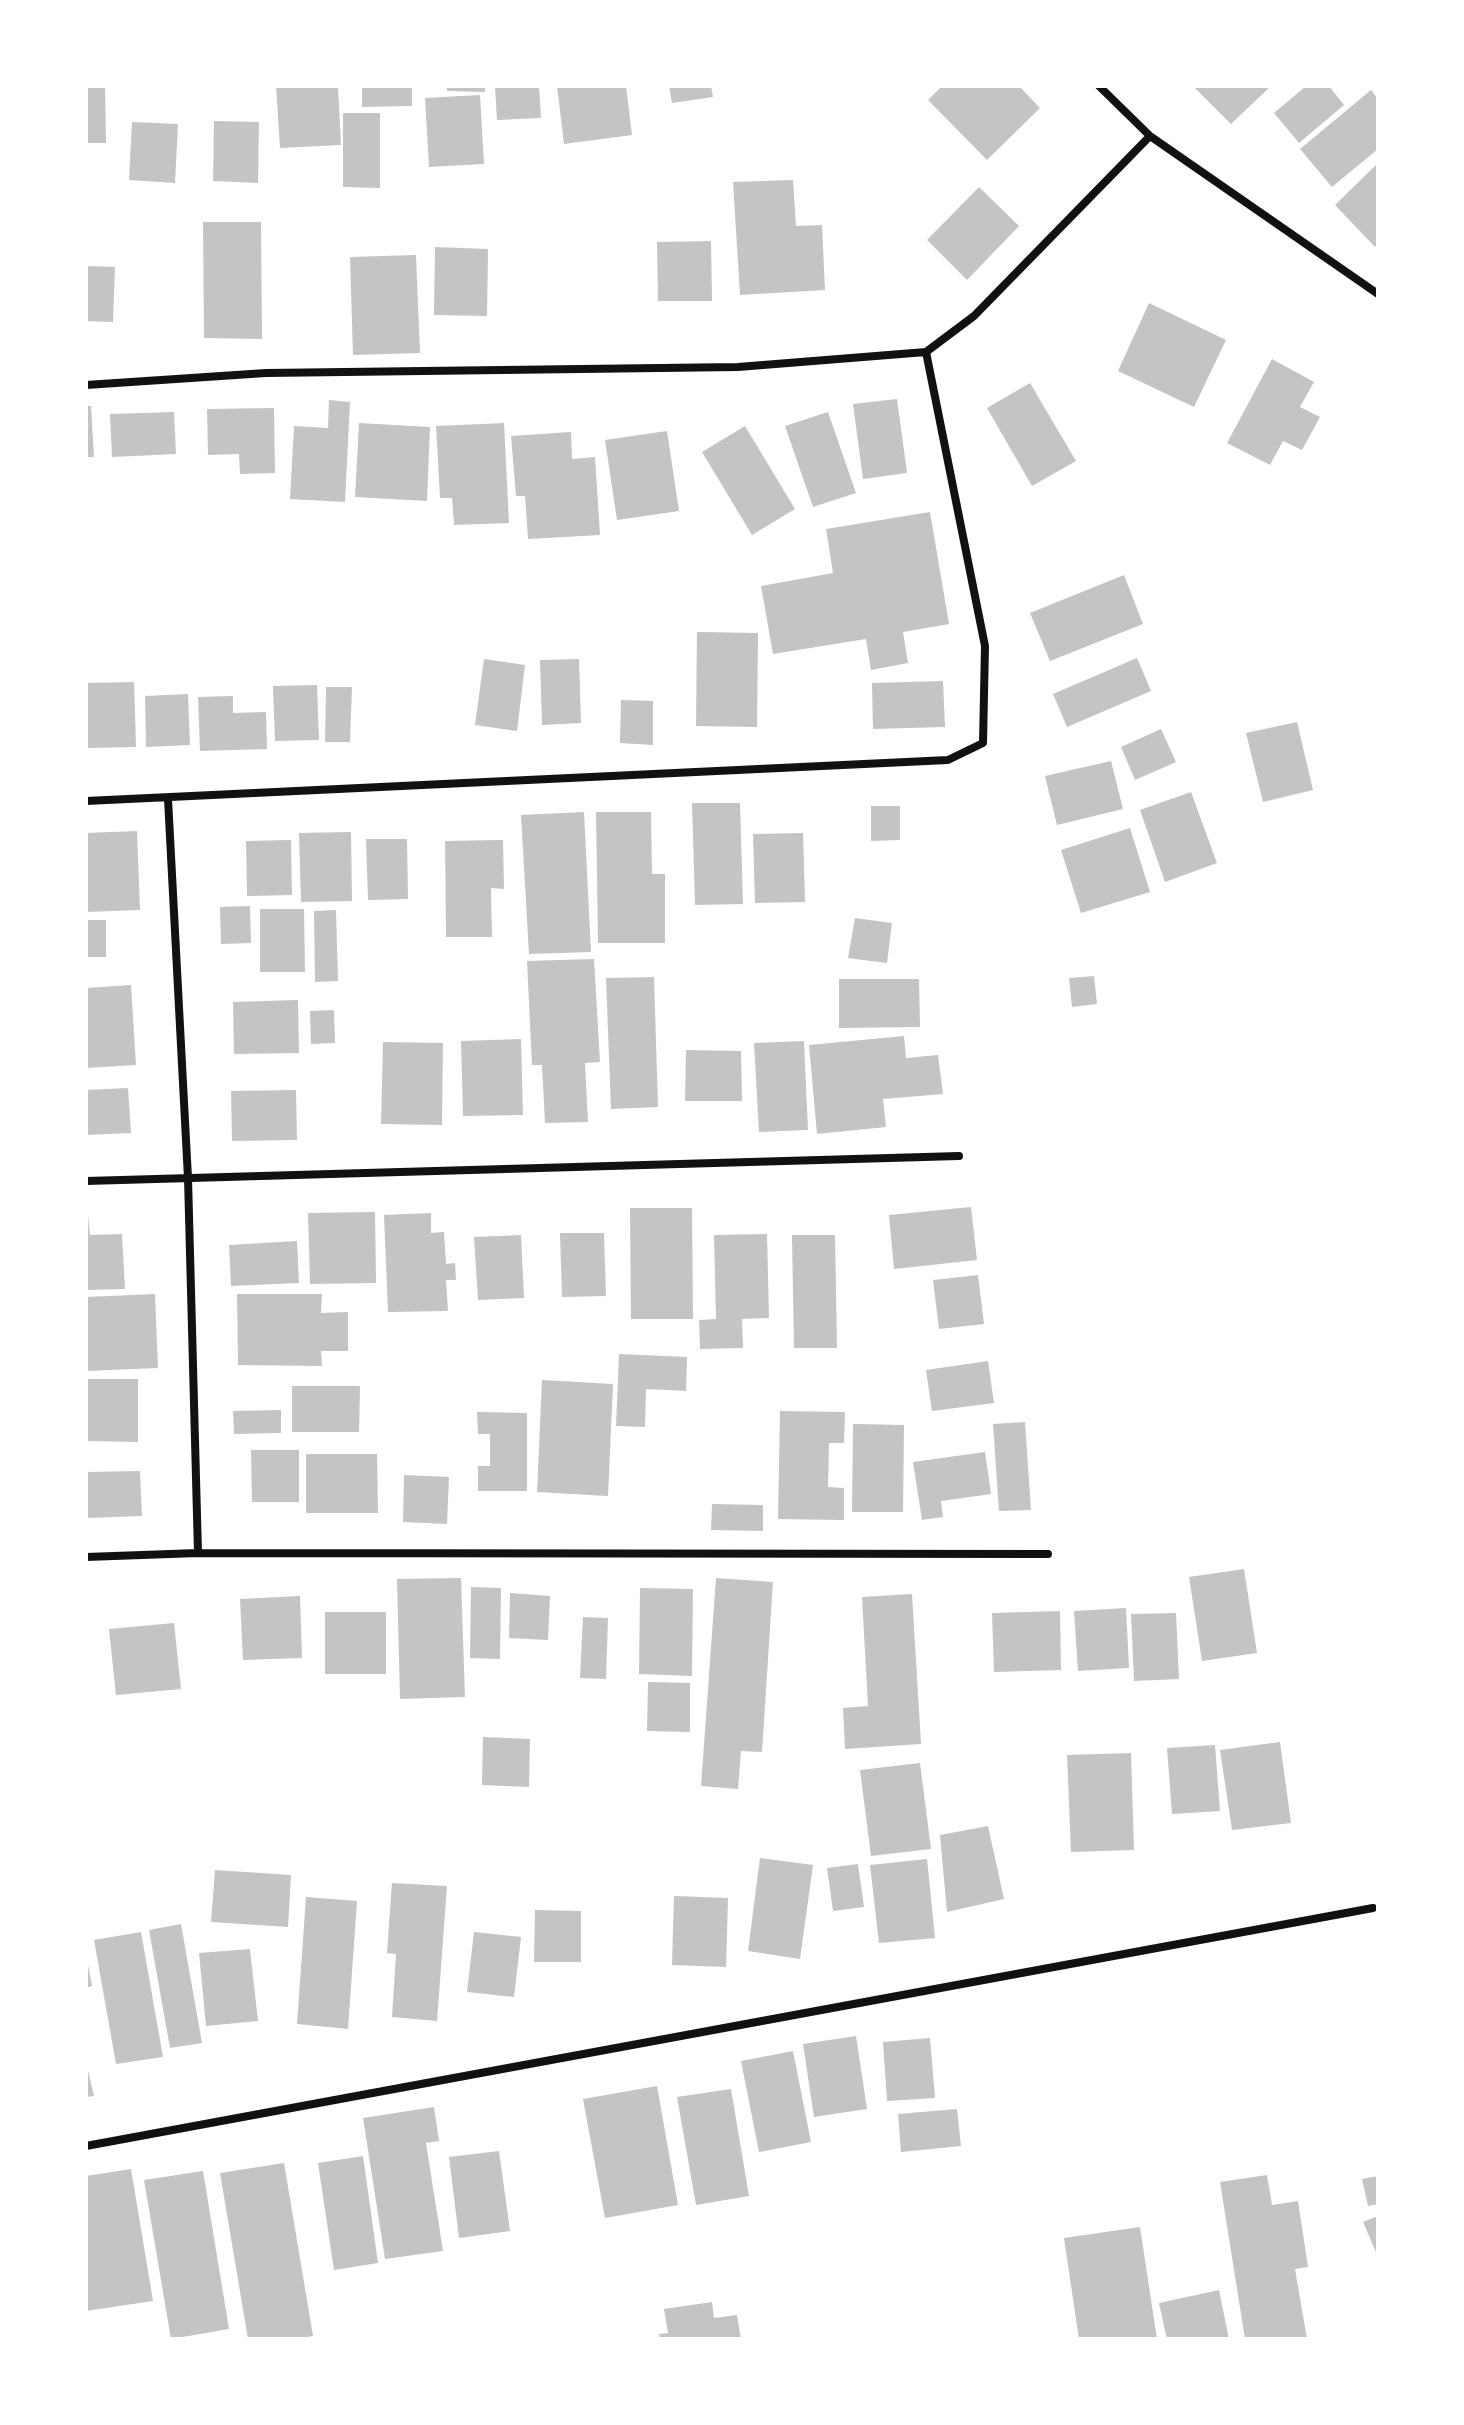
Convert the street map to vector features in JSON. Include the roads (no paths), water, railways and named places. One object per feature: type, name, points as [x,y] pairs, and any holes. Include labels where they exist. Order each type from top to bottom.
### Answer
[{"type":"street","points":[[1099,86],[1150,136],[1378,294]]},
{"type":"street","points":[[86,385],[266,373],[738,367],[926,352],[974,316],[1150,136]]},
{"type":"street","points":[[86,801],[948,760],[983,743],[985,646],[926,352]]},
{"type":"street","points":[[168,799],[188,1178],[198,1553]]},
{"type":"street","points":[[86,1181],[959,1156]]},
{"type":"street","points":[[86,1557],[198,1553],[1048,1554]]},
{"type":"street","points":[[86,2146],[1373,1908]]}]
